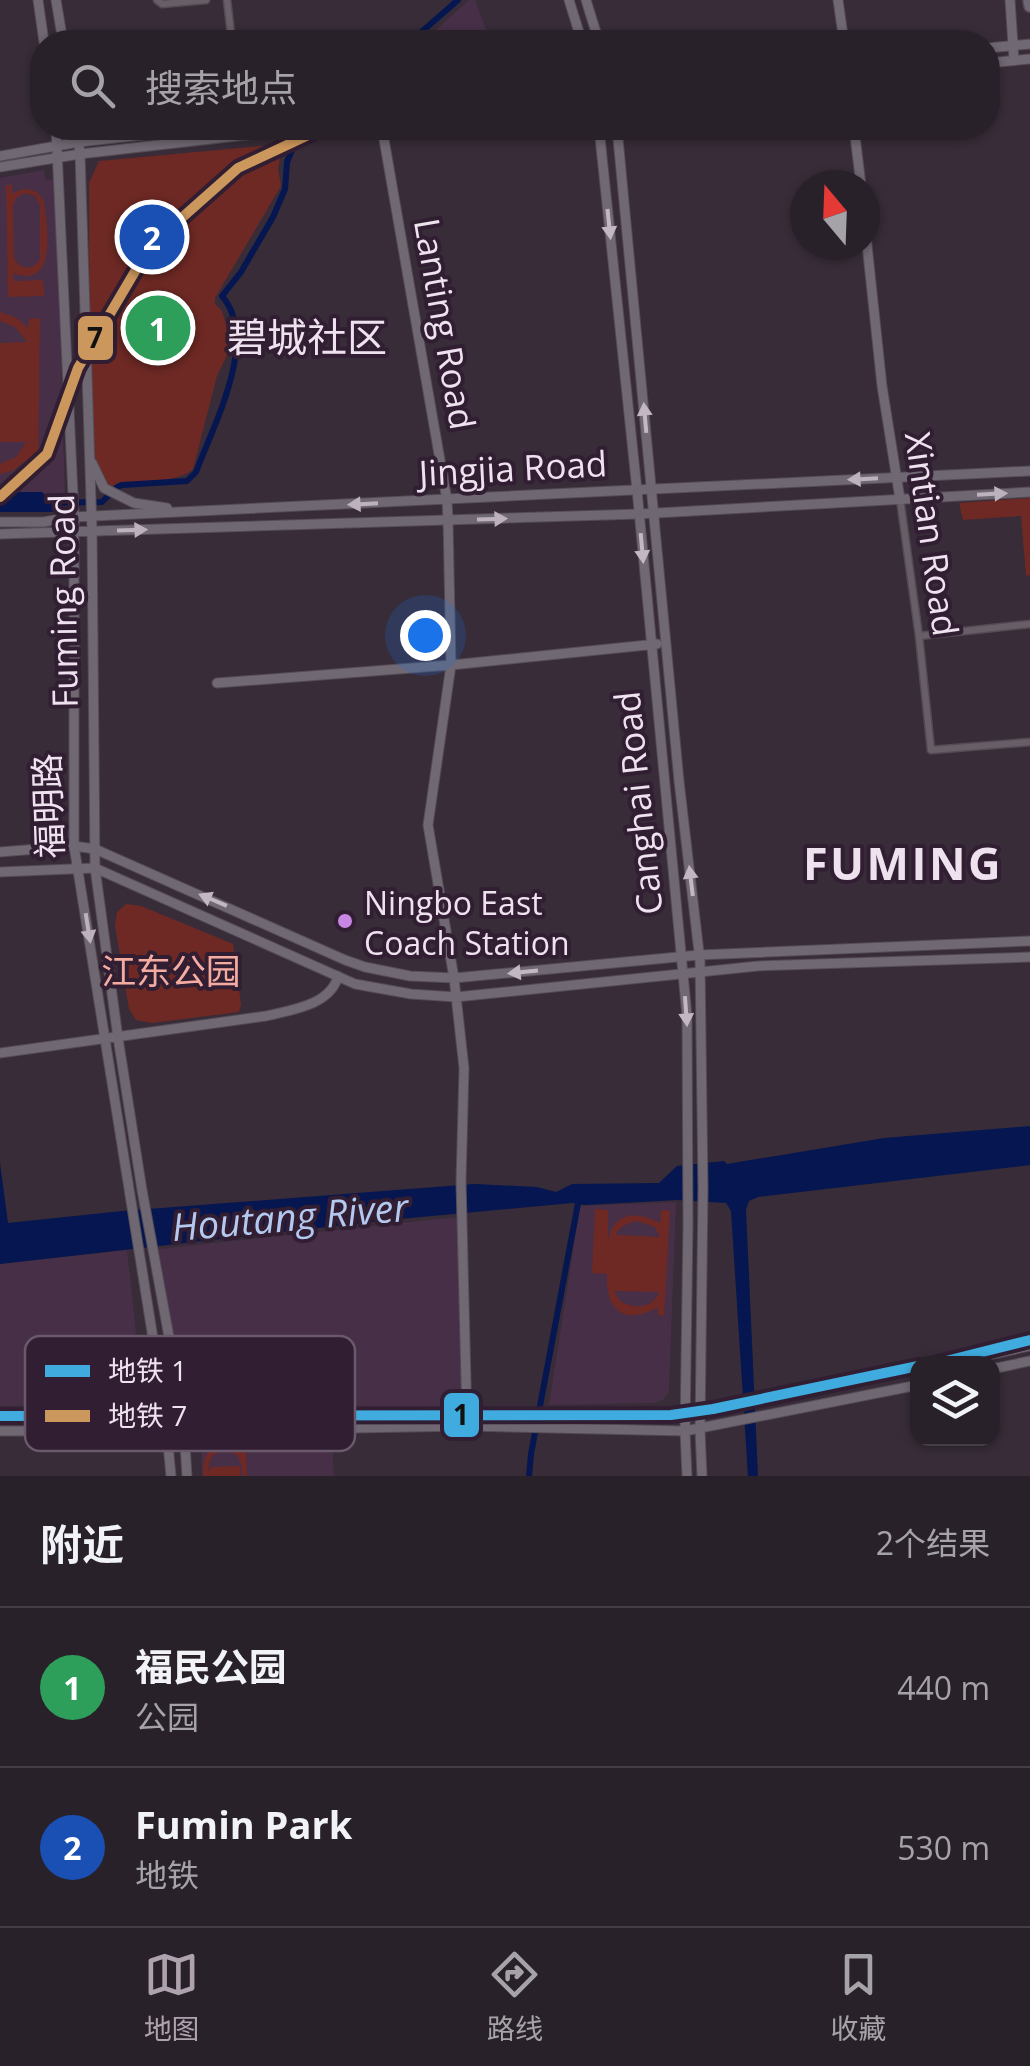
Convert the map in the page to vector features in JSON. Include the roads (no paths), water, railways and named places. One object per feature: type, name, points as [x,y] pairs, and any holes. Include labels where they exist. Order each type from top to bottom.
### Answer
[{"type":"main road","points":[[38,0],[42,30]]},
{"type":"main road","points":[[56,0],[61,30]]},
{"type":"main road","points":[[570,0],[579,30]]},
{"type":"main road","points":[[586,0],[595,30]]},
{"type":"main road","points":[[838,0],[842,30]]},
{"type":"main road","points":[[1010,0],[1014,60]]},
{"type":"main road","points":[[1000,47],[1030,44]]},
{"type":"main road","points":[[1000,62],[1030,59]]},
{"type":"main road","name":"福明路","points":[[58,140],[74,516],[74,846],[153,1336]]},
{"type":"main road","points":[[0,156],[97,140]]},
{"type":"main road","points":[[0,168],[200,140]]},
{"type":"main road","name":"Lanting Road","points":[[384,140],[447,500],[450,665],[428,825],[454,978],[464,1068],[461,1189],[468,1426]]},
{"type":"main road","name":"Canghai Road","points":[[600,140],[688,1016],[687,1476]]},
{"type":"main road","name":"Canghai Road","points":[[618,140],[665,643],[700,955],[702,1476]]},
{"type":"main road","points":[[855,140],[858,170]]},
{"type":"main road","name":"Fuming Road","points":[[79,142],[92,531],[95,868],[142,1190],[169,1336]]},
{"type":"main road","name":"Xintian Road","points":[[869,260],[882,386],[900,499]]},
{"type":"main road","points":[[89,456],[104,488],[134,503],[190,512]]},
{"type":"main road","name":"Jingjia Road","points":[[0,522],[1030,471]]},
{"type":"main road","name":"Jingjia Road","points":[[0,534],[639,514],[1030,492]]},
{"type":"main road","points":[[217,683],[665,643]]},
{"type":"main road","points":[[0,852],[74,846],[94,849],[345,960],[410,976],[454,978],[682,956],[1030,941]]},
{"type":"main road","points":[[0,872],[95,868],[355,984],[411,994],[456,997],[758,966],[1030,957]]},
{"type":"main road","points":[[0,1053],[266,1016],[326,995],[335,987],[338,976]]},
{"type":"main road","points":[[983,1356],[1030,1346]]},
{"type":"main road","points":[[1000,1367],[1030,1361]]},
{"type":"main road","points":[[355,1428],[468,1426],[563,1418],[686,1417],[910,1371]]},
{"type":"main road","points":[[355,1414],[467,1414],[560,1429],[685,1431],[910,1386]]},
{"type":"main road","points":[[0,1415],[25,1415]]},
{"type":"main road","name":"福明路","points":[[169,1451],[170,1476]]},
{"type":"main road","points":[[186,1451],[187,1476]]},
{"type":"street","points":[[157,0],[162,4],[206,0]]},
{"type":"street","points":[[227,0],[231,30]]},
{"type":"street","name":"Xintian Road","points":[[900,499],[931,750],[1030,742]]},
{"type":"street","points":[[918,636],[1030,624]]},
{"type":"water","points":[[0,492],[42,492],[55,505],[54,512],[0,512]]},
{"type":"water","name":"Houtang River","points":[[1030,1126],[1030,1165],[749,1201],[746,1209],[758,1476],[748,1476],[731,1211],[726,1203],[572,1203],[0,1264],[0,1163],[8,1223],[474,1184],[537,1187],[556,1192],[572,1184],[659,1183],[677,1166],[724,1161],[727,1164],[884,1138]]},
{"type":"waterway","points":[[424,30],[458,0]]},
{"type":"waterway","points":[[46,503],[102,502],[122,485],[187,481],[196,472],[222,408],[235,359],[232,314],[222,296],[273,217],[285,189],[287,162],[296,140]]},
{"type":"waterway","points":[[529,1476],[579,1198]]},
{"type":"metro line","name":"7","points":[[0,497],[47,454],[78,368],[150,246],[238,168],[298,140]]},
{"type":"metro line","name":"1","points":[[966,1356],[1030,1340]]},
{"type":"metro line","name":"1","points":[[355,1415],[671,1415],[910,1368]]},
{"type":"metro line","name":"1","points":[[0,1416],[25,1416]]},
{"type":"place","name":"Fumin Park","points":[[152,237]]},
{"type":"place","name":"福民公园","points":[[158,328]]},
{"type":"place","name":"Ningbo East Coach Station","points":[[345,921]]},
{"type":"district","name":"碧城社区","points":[[307,338]]},
{"type":"district","name":"FUMING","points":[[903,864]]},
{"type":"park label","name":"江东公园","points":[[171,972]]}]
